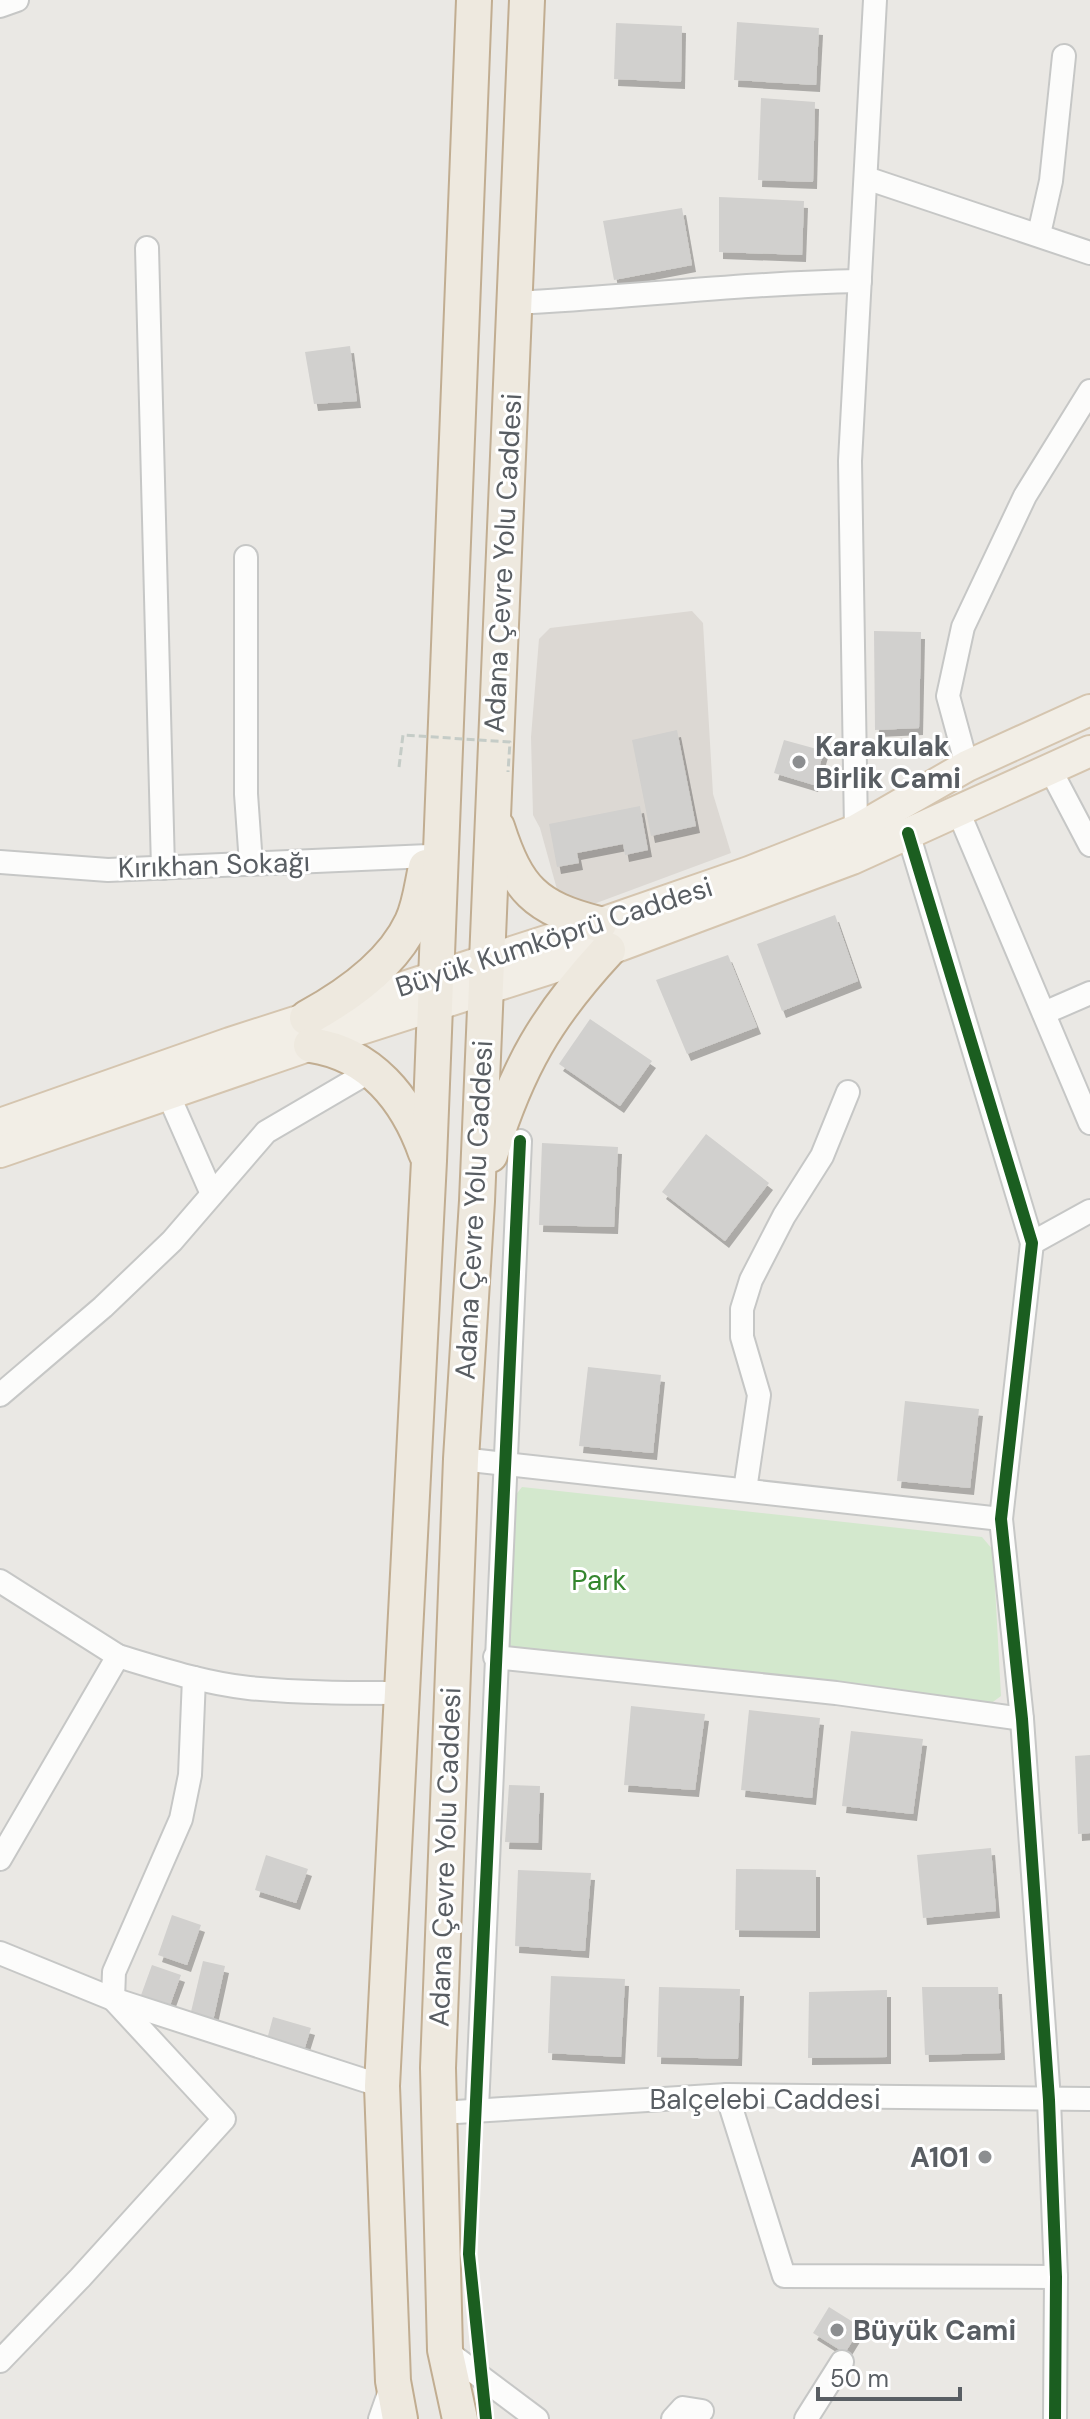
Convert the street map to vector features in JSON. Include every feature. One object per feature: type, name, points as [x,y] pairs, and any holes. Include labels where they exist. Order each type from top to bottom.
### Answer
[{"type":"highway","name":"Adana Çevre Yolu Caddesi","points":[[400,2419],[393,2381],[382,2086],[437,990],[474,0]]},
{"type":"highway","name":"Adana Çevre Yolu Caddesi","points":[[460,2419],[445,2350],[438,2068],[461,1459],[477,1201],[527,0]]},
{"type":"highway","points":[[429,1161],[410,1115],[391,1089],[372,1070],[309,1032],[401,941],[413,921],[445,797]]},
{"type":"highway","points":[[477,1201],[499,1125],[532,1048],[603,937],[532,894],[513,868],[492,809]]},
{"type":"main road","name":"Büyük Kumköprü Caddesi","points":[[603,937],[749,872],[856,830],[967,766],[1090,710]]},
{"type":"main road","name":"Büyük Kumköprü Caddesi","points":[[0,1124],[309,1032],[852,859],[1090,751]]},
{"type":"main road","name":"Büyük Kumköprü Caddesi","points":[[0,1152],[168,1094],[309,1032]]},
{"type":"street","points":[[0,6],[17,0]]},
{"type":"street","points":[[856,830],[850,461],[875,0],[867,0]]},
{"type":"street","points":[[1039,234],[1051,181],[1064,56]]},
{"type":"street","points":[[866,178],[1090,253]]},
{"type":"street","points":[[147,248],[163,868]]},
{"type":"street","points":[[515,303],[603,299],[783,283],[860,281]]},
{"type":"street","points":[[967,766],[948,696],[963,627],[1025,496],[1090,391]]},
{"type":"street","points":[[246,557],[246,794],[251,864]]},
{"type":"street","points":[[1050,769],[1090,845]]},
{"type":"street","points":[[958,811],[1090,1123]]},
{"type":"street","points":[[908,833],[1032,1243],[1001,1519],[1022,1719],[1049,2100],[1056,2277],[1055,2419]]},
{"type":"street","name":"Kırıkhan Sokağı","points":[[0,862],[108,870],[429,856]]},
{"type":"street","points":[[1044,1013],[1090,993]]},
{"type":"street","points":[[0,1395],[103,1307],[172,1241],[266,1132],[372,1070]]},
{"type":"street","points":[[745,1490],[759,1395],[742,1337],[742,1309],[751,1280],[784,1216],[822,1156],[848,1092]]},
{"type":"street","points":[[168,1094],[212,1194]]},
{"type":"street","points":[[477,2109],[520,1141]]},
{"type":"street","points":[[1032,1243],[1090,1211]]},
{"type":"street","points":[[461,1459],[1001,1519]]},
{"type":"street","points":[[0,1581],[118,1656],[194,1678],[248,1687],[325,1693],[402,1693]]},
{"type":"street","points":[[0,1859],[118,1656]]},
{"type":"street","points":[[495,1657],[836,1693],[1022,1719]]},
{"type":"street","points":[[0,2361],[224,2119],[113,1999],[114,1972],[181,1819],[190,1775],[194,1678]]},
{"type":"street","points":[[0,1953],[113,1999],[382,2086]]},
{"type":"street","points":[[727,2095],[784,2276],[1056,2277]]},
{"type":"street","name":"Balçelebi Caddesi","points":[[440,2113],[727,2095],[1090,2099]]},
{"type":"street","points":[[445,2350],[537,2419]]},
{"type":"street","points":[[806,2419],[842,2362]]},
{"type":"street","points":[[380,2419],[393,2381]]},
{"type":"street","points":[[673,2419],[683,2408],[702,2411]]},
{"type":"path","points":[[399,767],[403,735],[510,742],[508,772]]},
{"type":"shaded area","points":[[692,611],[703,623],[713,794],[731,853],[591,905],[558,893],[540,828],[533,815],[531,737],[539,639],[550,628]]},
{"type":"green space","name":"Park","points":[[522,1487],[982,1537],[993,1550],[1001,1696],[982,1710],[865,1684],[520,1658],[505,1640],[510,1502]]},
{"type":"building","points":[[737,22],[819,28],[816,85],[734,80]]},
{"type":"building","points":[[616,23],[682,26],[681,82],[614,79]]},
{"type":"building","points":[[761,98],[815,102],[813,182],[758,180]]},
{"type":"building","points":[[719,197],[804,201],[802,255],[719,252]]},
{"type":"building","points":[[682,208],[692,265],[614,280],[603,221]]},
{"type":"building","points":[[350,346],[357,401],[314,404],[305,352]]},
{"type":"building","points":[[874,631],[921,632],[919,728],[875,730]]},
{"type":"building","points":[[677,730],[696,826],[651,836],[632,740]]},
{"type":"building","name":"Karakulak Birlik Cami","points":[[784,740],[824,751],[814,785],[774,773]]},
{"type":"building","points":[[640,806],[648,850],[625,855],[623,844],[577,853],[579,863],[557,867],[549,824]]},
{"type":"building","points":[[835,915],[858,981],[782,1011],[757,944]]},
{"type":"building","points":[[728,955],[757,1027],[687,1054],[656,980]]},
{"type":"building","points":[[590,1019],[652,1061],[620,1106],[559,1064]]},
{"type":"building","points":[[706,1134],[769,1183],[725,1241],[662,1192]]},
{"type":"building","points":[[542,1143],[618,1147],[614,1227],[539,1225]]},
{"type":"building","points":[[588,1367],[661,1375],[653,1453],[579,1446]]},
{"type":"building","points":[[905,1401],[979,1409],[970,1488],[897,1481]]},
{"type":"building","points":[[631,1706],[705,1714],[695,1790],[624,1785]]},
{"type":"building","points":[[749,1710],[820,1718],[812,1798],[741,1790]]},
{"type":"building","points":[[851,1731],[923,1739],[913,1814],[842,1806]]},
{"type":"building","points":[[1090,1755],[1090,1833],[1078,1834],[1075,1756]]},
{"type":"building","points":[[509,1785],[540,1786],[538,1843],[505,1842]]},
{"type":"building","points":[[991,1848],[996,1911],[923,1918],[917,1855]]},
{"type":"building","points":[[266,1855],[308,1869],[296,1903],[255,1890]]},
{"type":"building","points":[[736,1869],[816,1870],[816,1931],[735,1930]]},
{"type":"building","points":[[518,1870],[591,1873],[585,1951],[515,1946]]},
{"type":"building","points":[[172,1915],[201,1925],[187,1965],[158,1955]]},
{"type":"building","points":[[203,1961],[225,1966],[213,2021],[190,2016]]},
{"type":"building","points":[[152,1965],[181,1975],[169,2008],[140,1998]]},
{"type":"building","points":[[551,1976],[625,1979],[621,2057],[548,2053]]},
{"type":"building","points":[[659,1987],[740,1989],[738,2059],[657,2057]]},
{"type":"building","points":[[922,1987],[998,1987],[1001,2053],[925,2055]]},
{"type":"building","points":[[887,1990],[887,2057],[808,2058],[809,1992]]},
{"type":"building","points":[[273,2017],[311,2028],[302,2057],[265,2047]]},
{"type":"building","name":"Büyük Cami","points":[[829,2307],[861,2327],[845,2353],[813,2333]]},
{"type":"cycle path","points":[[908,833],[1032,1243],[1001,1519],[1022,1719],[1049,2100],[1056,2277],[1055,2419]]},
{"type":"cycle path","points":[[486,2419],[469,2254],[520,1141]]},
{"type":"place","name":"Karakulak Birlik Cami","points":[[799,762]]},
{"type":"place","name":"A101","points":[[985,2157]]},
{"type":"place","name":"Büyük Cami","points":[[837,2330]]}]
